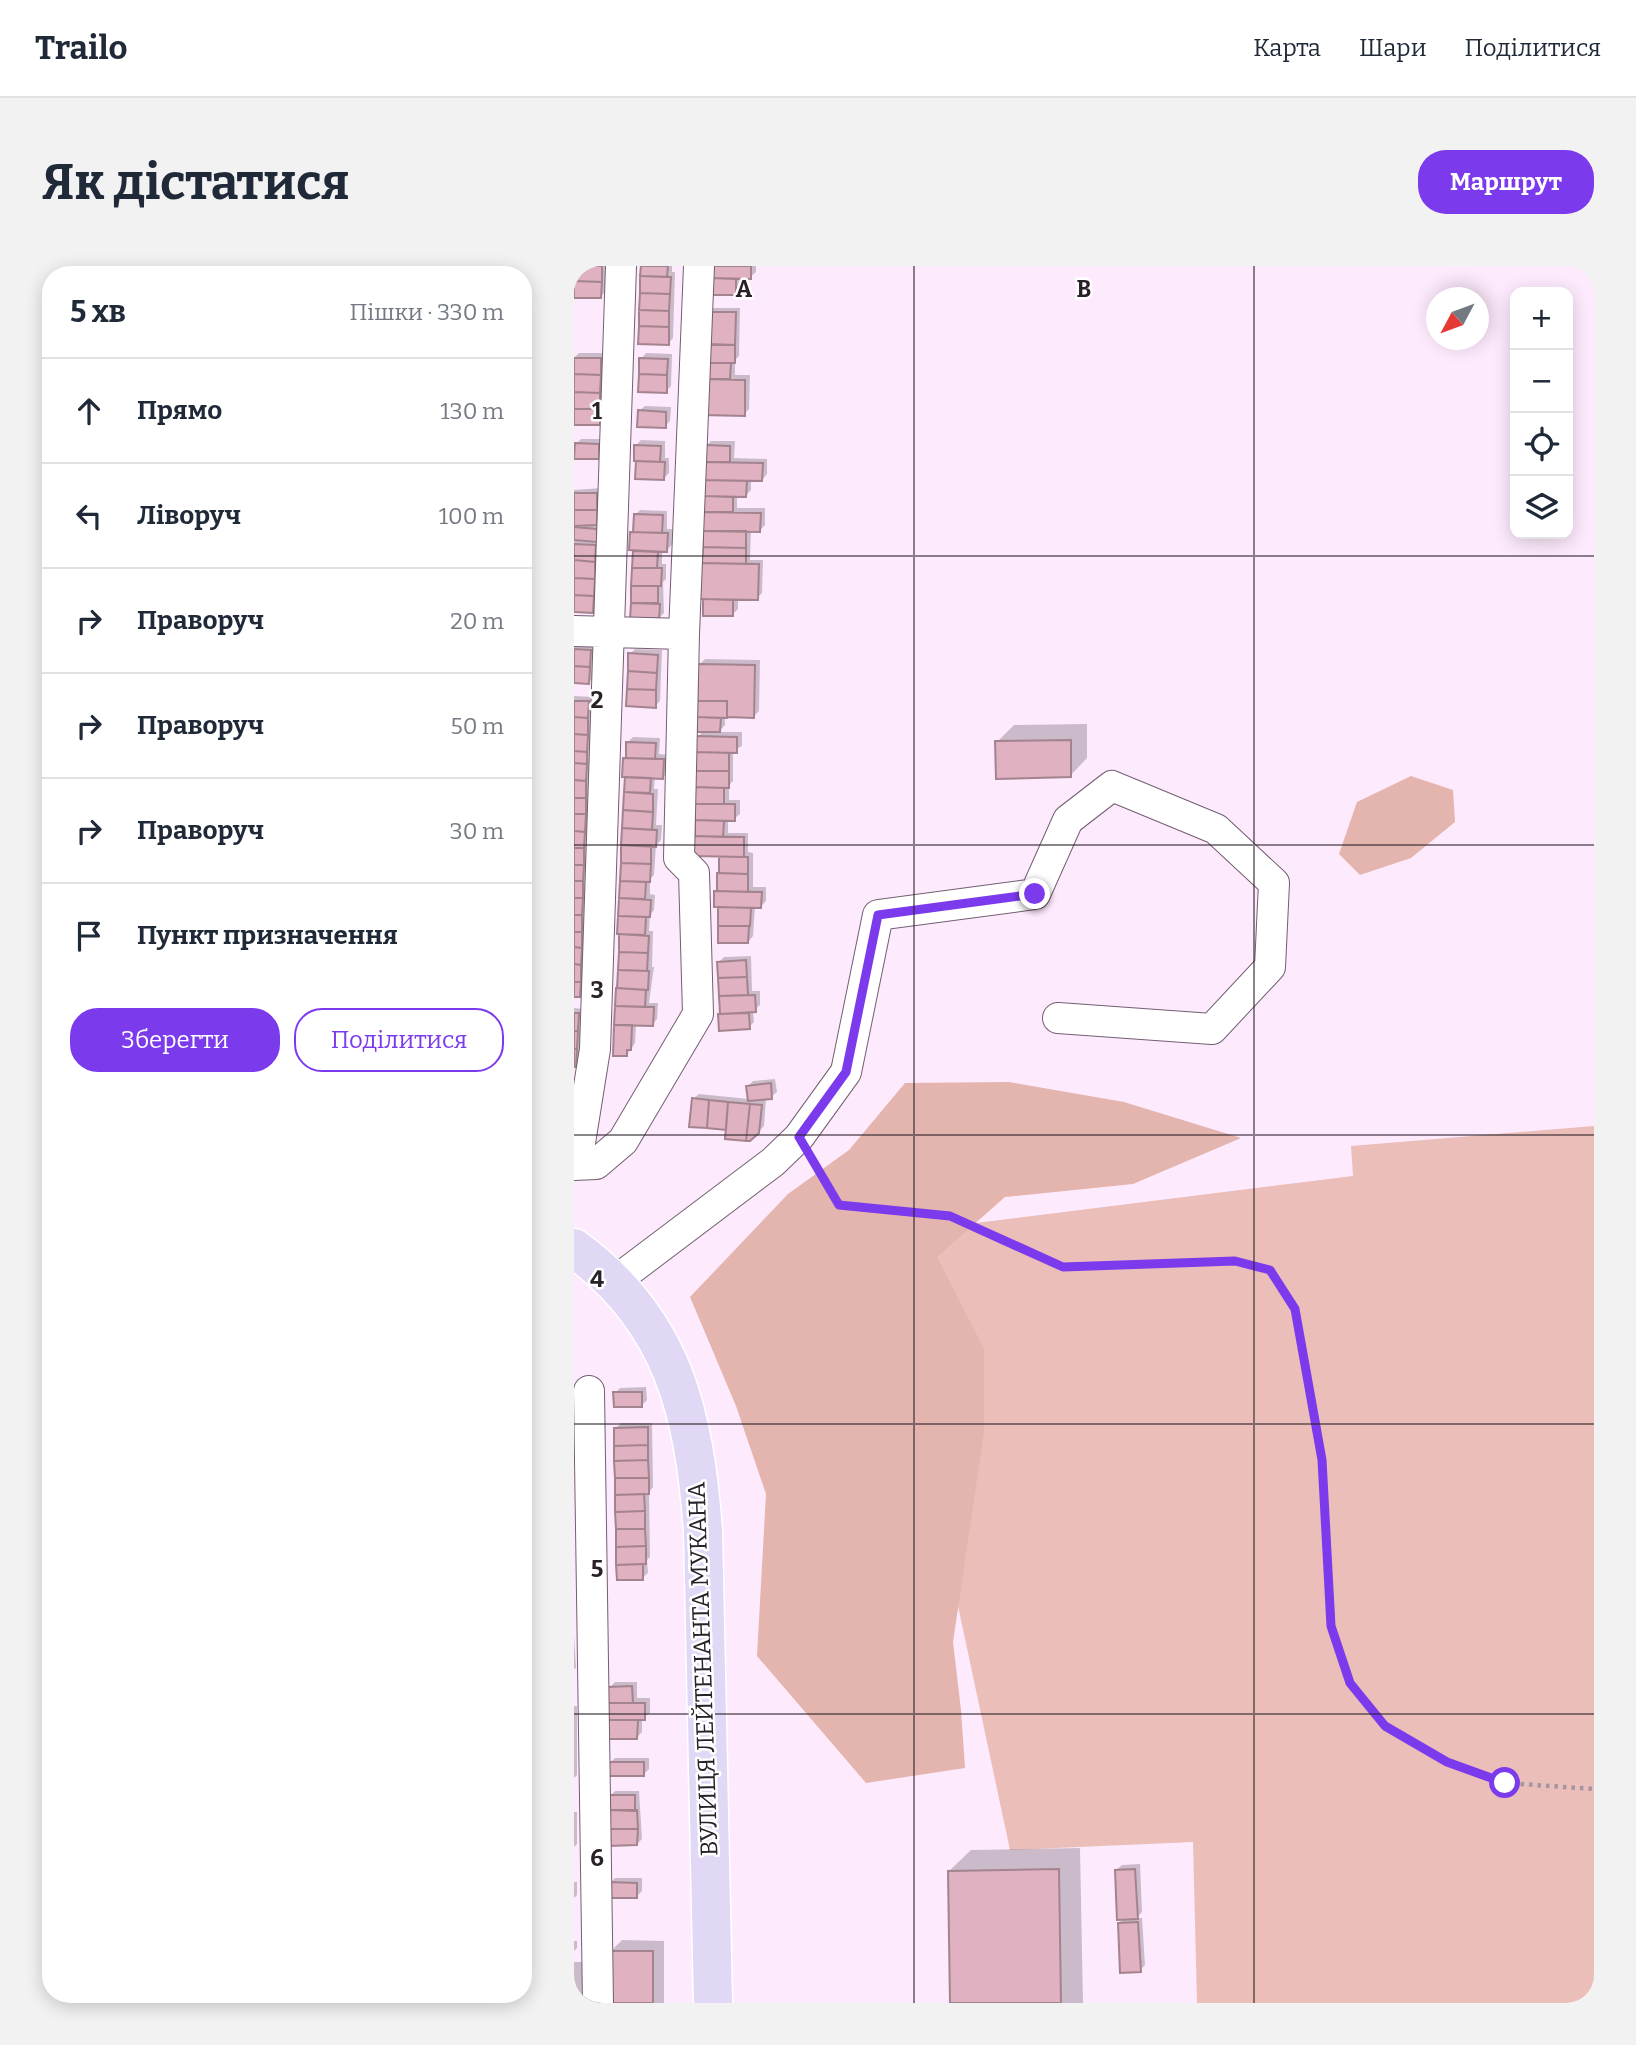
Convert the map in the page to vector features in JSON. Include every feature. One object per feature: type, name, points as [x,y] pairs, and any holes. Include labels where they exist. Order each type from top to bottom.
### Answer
[{"type":"main road","name":"ВУЛИЦЯ ЛЕЙТЕНАНТА МУКАНА","points":[[574,1248],[614,1282],[661,1344],[676,1378],[690,1432],[703,1530],[713,2003]]},
{"type":"lane","points":[[621,266],[596,1049],[581,1094],[579,1149],[574,1164],[596,1164],[623,1140],[698,1014],[694,873],[679,858],[684,634],[699,266]]},
{"type":"lane","points":[[574,631],[684,634]]},
{"type":"lane","points":[[614,1282],[773,1162],[799,1137],[846,1072],[878,915],[1035,894],[1068,820],[1112,786],[1216,829],[1274,883],[1270,967],[1212,1029],[1058,1018]]},
{"type":"lane","points":[[589,1391],[584,1698],[598,2003]]},
{"type":"path","points":[[799,1137],[839,1205],[950,1216],[1063,1267],[1235,1261],[1270,1270],[1295,1309],[1322,1460],[1331,1626],[1350,1683],[1385,1726],[1447,1762],[1505,1783],[1594,1788]]},
{"type":"shaded area","points":[[1411,776],[1453,790],[1455,822],[1411,858],[1360,875],[1339,854],[1357,802]]},
{"type":"shaded area","points":[[1009,1082],[1124,1102],[1241,1138],[1133,1184],[1005,1197],[937,1257],[984,1349],[984,1432],[953,1642],[965,1768],[866,1783],[757,1656],[766,1494],[736,1406],[690,1297],[788,1194],[849,1150],[905,1083]]},
{"type":"shaded area","points":[[1594,1126],[1594,2003],[1197,2003],[1193,1842],[1010,1850],[879,1235],[1353,1176],[1351,1146]]},
{"type":"building","points":[[574,266],[602,266],[602,282],[574,281]]},
{"type":"building","points":[[641,266],[668,266],[667,277],[640,276]]},
{"type":"building","points":[[711,266],[751,266],[751,279],[711,278]]},
{"type":"building","points":[[640,276],[671,277],[670,294],[640,293]]},
{"type":"building","points":[[711,278],[736,279],[736,295],[705,295]]},
{"type":"building","points":[[574,281],[602,282],[601,298],[574,298]]},
{"type":"building","points":[[640,293],[670,294],[669,311],[639,310]]},
{"type":"building","points":[[639,310],[669,311],[669,327],[639,326]]},
{"type":"building","points":[[706,312],[736,312],[735,345],[706,345]]},
{"type":"building","points":[[639,326],[669,327],[669,345],[638,344]]},
{"type":"building","points":[[707,344],[735,345],[735,363],[707,363]]},
{"type":"building","points":[[574,358],[601,358],[601,375],[574,374]]},
{"type":"building","points":[[639,358],[668,359],[667,375],[639,374]]},
{"type":"building","points":[[707,363],[731,363],[730,379],[707,379]]},
{"type":"building","points":[[574,374],[601,375],[600,393],[574,392]]},
{"type":"building","points":[[639,374],[667,375],[667,393],[638,392]]},
{"type":"building","points":[[702,379],[745,380],[745,416],[701,415]]},
{"type":"building","points":[[574,392],[600,393],[600,409],[574,409]]},
{"type":"building","points":[[574,409],[600,409],[600,425],[574,425]]},
{"type":"building","points":[[638,410],[666,412],[666,428],[637,427]]},
{"type":"building","points":[[575,443],[599,444],[599,459],[574,459]]},
{"type":"building","points":[[634,445],[661,446],[660,462],[634,461]]},
{"type":"building","points":[[704,445],[730,446],[730,462],[704,462]]},
{"type":"building","points":[[636,461],[665,462],[664,480],[635,479]]},
{"type":"building","points":[[704,462],[763,463],[762,481],[704,480]]},
{"type":"building","points":[[704,480],[747,481],[746,497],[703,496]]},
{"type":"building","points":[[574,493],[597,493],[597,510],[574,510]]},
{"type":"building","points":[[703,496],[733,497],[733,512],[703,512]]},
{"type":"building","points":[[574,510],[597,510],[597,525],[574,526]]},
{"type":"building","points":[[703,512],[761,513],[760,532],[703,531]]},
{"type":"building","points":[[634,514],[663,515],[662,533],[633,532]]},
{"type":"building","points":[[574,527],[597,529],[597,542],[574,540]]},
{"type":"building","points":[[703,531],[746,531],[746,548],[703,547]]},
{"type":"building","points":[[630,532],[668,533],[667,552],[629,550]]},
{"type":"building","points":[[574,544],[596,545],[595,562],[574,560]]},
{"type":"building","points":[[703,547],[746,548],[746,564],[702,563]]},
{"type":"building","points":[[633,551],[658,552],[657,568],[632,568]]},
{"type":"building","points":[[574,560],[595,562],[595,579],[574,578]]},
{"type":"building","points":[[701,563],[759,564],[758,600],[700,599]]},
{"type":"building","points":[[632,568],[662,568],[661,586],[631,586]]},
{"type":"building","points":[[574,578],[595,579],[594,596],[574,595]]},
{"type":"building","points":[[631,586],[658,586],[658,603],[631,603]]},
{"type":"building","points":[[574,595],[594,596],[593,613],[574,612]]},
{"type":"building","points":[[703,599],[733,600],[733,616],[703,616]]},
{"type":"building","points":[[631,603],[660,604],[659,620],[630,619]]},
{"type":"building","points":[[574,649],[591,650],[590,667],[574,666]]},
{"type":"building","points":[[628,653],[658,655],[657,673],[628,671]]},
{"type":"building","points":[[698,664],[755,665],[754,718],[727,717],[727,701],[697,701]]},
{"type":"building","points":[[574,666],[590,667],[589,684],[574,683]]},
{"type":"building","points":[[628,671],[657,673],[656,690],[627,689]]},
{"type":"building","points":[[627,689],[656,690],[656,708],[626,706]]},
{"type":"building","points":[[574,701],[589,701],[588,718],[574,717]]},
{"type":"building","points":[[697,701],[727,701],[727,718],[697,717]]},
{"type":"building","points":[[574,717],[588,718],[588,735],[574,734]]},
{"type":"building","points":[[697,717],[721,718],[720,732],[697,732]]},
{"type":"building","points":[[574,734],[588,735],[587,752],[574,751]]},
{"type":"building","points":[[696,736],[737,737],[737,753],[696,752]]},
{"type":"building","points":[[1071,740],[1071,777],[996,779],[995,741]]},
{"type":"building","points":[[626,742],[656,743],[655,759],[626,758]]},
{"type":"building","points":[[574,751],[587,752],[587,764],[574,763]]},
{"type":"building","points":[[696,752],[729,753],[729,771],[695,771]]},
{"type":"building","points":[[623,758],[664,759],[663,779],[622,777]]},
{"type":"building","points":[[574,763],[587,764],[586,781],[574,780]]},
{"type":"building","points":[[695,771],[729,771],[729,788],[695,787]]},
{"type":"building","points":[[625,777],[651,778],[650,793],[624,792]]},
{"type":"building","points":[[574,780],[586,781],[586,798],[574,798]]},
{"type":"building","points":[[695,787],[724,788],[724,804],[695,804]]},
{"type":"building","points":[[624,792],[653,794],[653,812],[623,810]]},
{"type":"building","points":[[574,798],[586,798],[586,814],[574,814]]},
{"type":"building","points":[[695,804],[735,804],[735,821],[695,820]]},
{"type":"building","points":[[623,810],[653,812],[652,830],[622,828]]},
{"type":"building","points":[[574,814],[586,814],[585,832],[574,831]]},
{"type":"building","points":[[695,820],[724,821],[723,837],[695,836]]},
{"type":"building","points":[[622,828],[657,830],[656,847],[621,845]]},
{"type":"building","points":[[574,831],[585,832],[584,848],[574,848]]},
{"type":"building","points":[[693,836],[744,837],[744,857],[692,856]]},
{"type":"building","points":[[621,845],[651,846],[651,864],[621,863]]},
{"type":"building","points":[[574,848],[584,848],[584,865],[574,865]]},
{"type":"building","points":[[719,857],[748,857],[748,874],[719,873]]},
{"type":"building","points":[[621,863],[651,864],[650,882],[620,881]]},
{"type":"building","points":[[574,865],[584,865],[583,881],[574,881]]},
{"type":"building","points":[[717,873],[748,874],[748,892],[717,891]]},
{"type":"building","points":[[574,881],[583,881],[583,898],[574,898]]},
{"type":"building","points":[[620,881],[646,882],[645,899],[619,898]]},
{"type":"building","points":[[714,891],[762,892],[761,908],[714,907]]},
{"type":"building","points":[[574,898],[583,898],[582,915],[574,915]]},
{"type":"building","points":[[619,898],[651,900],[650,917],[618,916]]},
{"type":"building","points":[[718,907],[751,908],[750,926],[718,926]]},
{"type":"building","points":[[574,915],[582,915],[582,932],[574,932]]},
{"type":"building","points":[[618,916],[646,917],[645,935],[617,934]]},
{"type":"building","points":[[718,926],[749,926],[748,943],[718,943]]},
{"type":"building","points":[[574,932],[582,932],[582,948],[574,947]]},
{"type":"building","points":[[619,934],[649,936],[648,953],[619,952]]},
{"type":"building","points":[[574,947],[582,948],[581,965],[574,964]]},
{"type":"building","points":[[619,952],[648,953],[647,971],[618,970]]},
{"type":"building","points":[[746,960],[747,977],[718,978],[717,962]]},
{"type":"building","points":[[574,964],[581,965],[581,982],[574,982]]},
{"type":"building","points":[[618,970],[649,971],[648,990],[617,988]]},
{"type":"building","points":[[747,977],[748,995],[719,996],[718,978]]},
{"type":"building","points":[[574,982],[581,982],[580,997],[574,997]]},
{"type":"building","points":[[616,988],[646,990],[645,1007],[615,1006]]},
{"type":"building","points":[[755,995],[756,1012],[720,1014],[719,996]]},
{"type":"building","points":[[615,1006],[654,1007],[653,1026],[614,1025]]},
{"type":"building","points":[[574,1013],[579,1013],[578,1031],[574,1031]]},
{"type":"building","points":[[749,1013],[750,1029],[719,1031],[718,1014]]},
{"type":"building","points":[[614,1025],[632,1025],[631,1050],[627,1050],[627,1056],[613,1056]]},
{"type":"building","points":[[574,1031],[578,1031],[577,1049],[574,1049]]},
{"type":"building","points":[[574,1049],[577,1049],[576,1067],[574,1067]]},
{"type":"building","points":[[771,1083],[772,1099],[748,1101],[746,1086]]},
{"type":"building","points":[[692,1098],[709,1100],[707,1128],[689,1127]]},
{"type":"building","points":[[709,1100],[728,1102],[726,1130],[707,1128]]},
{"type":"building","points":[[728,1102],[750,1104],[746,1141],[725,1139]]},
{"type":"building","points":[[750,1104],[762,1105],[759,1133],[746,1141]]},
{"type":"building","points":[[613,1392],[642,1392],[642,1407],[614,1407]]},
{"type":"building","points":[[648,1427],[648,1445],[614,1446],[614,1428]]},
{"type":"building","points":[[648,1445],[648,1460],[614,1461],[614,1446]]},
{"type":"building","points":[[648,1460],[649,1478],[615,1478],[614,1461]]},
{"type":"building","points":[[615,1478],[649,1478],[649,1494],[615,1495]]},
{"type":"building","points":[[644,1494],[645,1511],[615,1512],[615,1495]]},
{"type":"building","points":[[645,1511],[645,1529],[616,1529],[615,1512]]},
{"type":"building","points":[[616,1529],[645,1529],[646,1546],[616,1547]]},
{"type":"building","points":[[646,1546],[646,1564],[616,1565],[616,1547]]},
{"type":"building","points":[[643,1564],[643,1580],[617,1580],[616,1565]]},
{"type":"building","points":[[632,1686],[633,1703],[608,1703],[608,1687]]},
{"type":"building","points":[[608,1703],[645,1703],[645,1720],[608,1720]]},
{"type":"building","points":[[608,1720],[638,1720],[637,1739],[608,1739]]},
{"type":"building","points":[[608,1762],[644,1762],[644,1776],[608,1776]]},
{"type":"building","points":[[608,1795],[635,1795],[635,1811],[608,1810]]},
{"type":"building","points":[[608,1810],[637,1810],[638,1829],[608,1829]]},
{"type":"building","points":[[608,1829],[638,1829],[637,1845],[608,1846]]},
{"type":"building","points":[[1059,1869],[1061,2003],[950,2003],[948,1871]]},
{"type":"building","points":[[1135,1869],[1138,1919],[1117,1920],[1115,1870]]},
{"type":"building","points":[[608,1882],[637,1883],[637,1898],[608,1898]]},
{"type":"building","points":[[1138,1922],[1141,1972],[1120,1973],[1118,1923]]},
{"type":"building","points":[[609,1951],[653,1951],[653,2003],[609,2003]]},
{"type":"route","points":[[1035,894],[878,915],[846,1072],[799,1137],[839,1205],[950,1216],[1063,1267],[1235,1261],[1270,1270],[1295,1309],[1322,1460],[1331,1626],[1350,1683],[1385,1726],[1447,1762],[1505,1783]]}]
